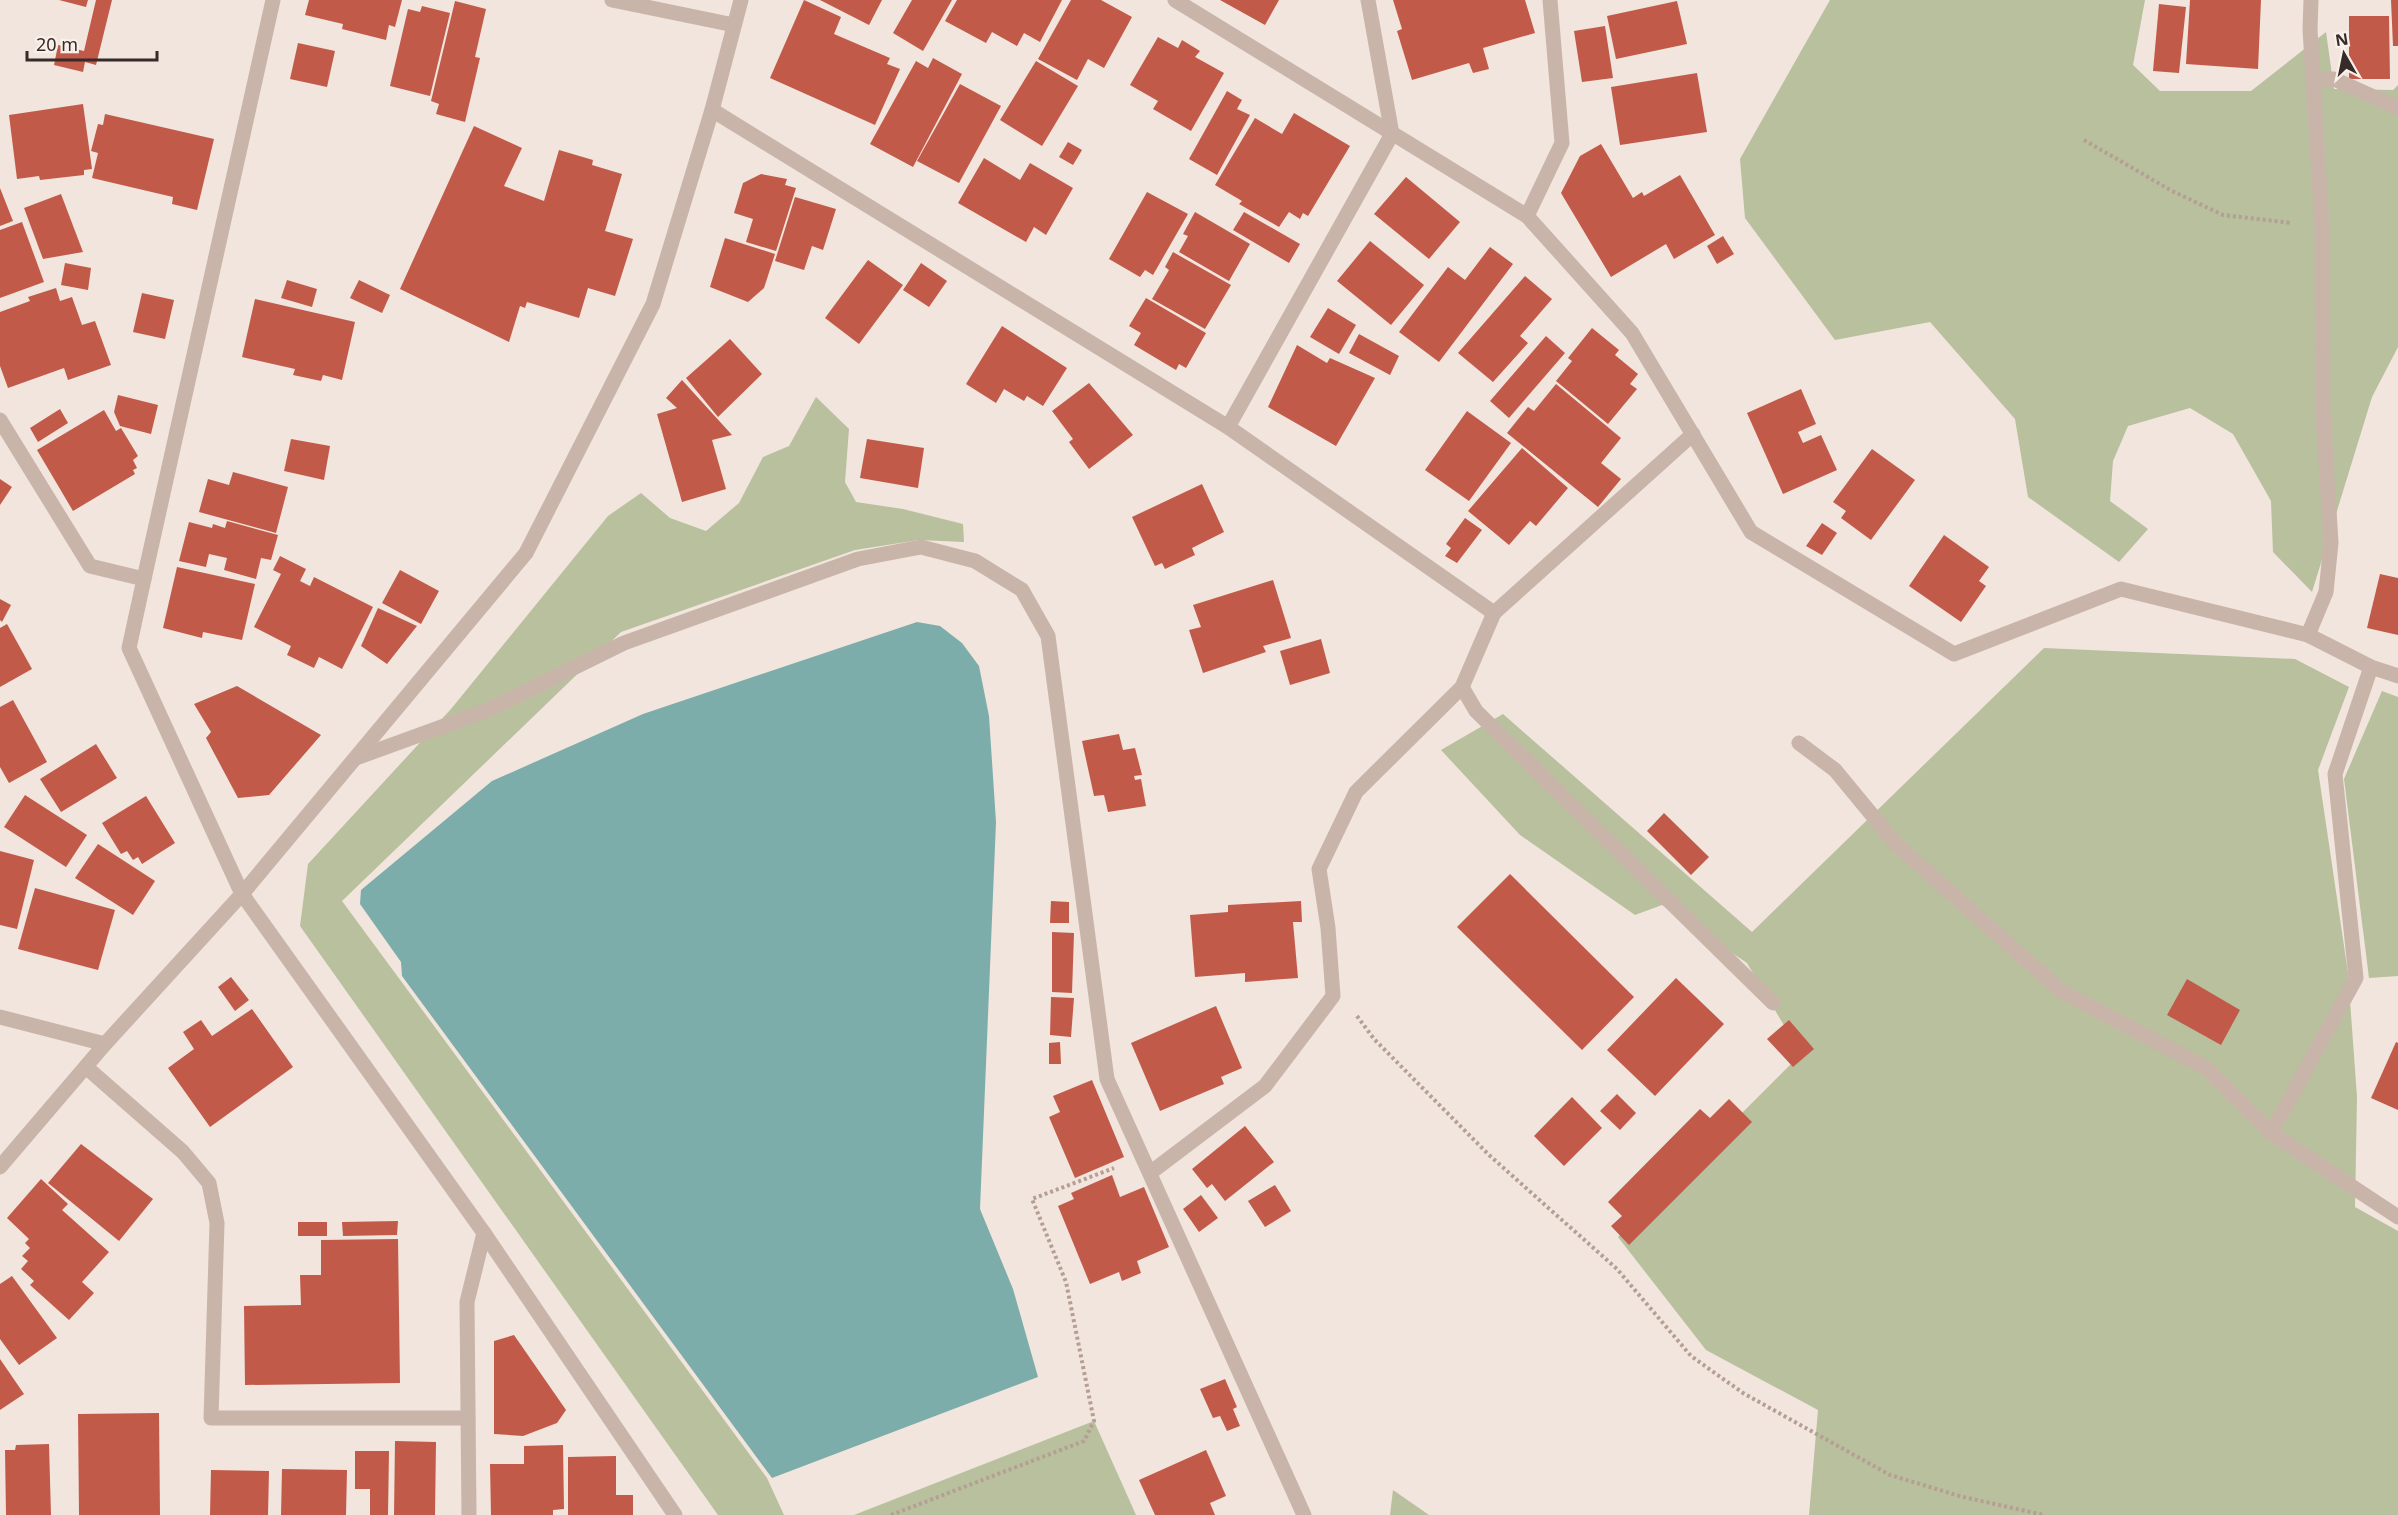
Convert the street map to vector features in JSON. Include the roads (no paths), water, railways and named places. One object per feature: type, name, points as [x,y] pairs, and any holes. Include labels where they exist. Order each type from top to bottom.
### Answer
[{"type":"street","points":[[273,0],[129,648],[242,894],[484,1233],[675,1515]]},
{"type":"street","points":[[612,0],[734,25]]},
{"type":"street","points":[[0,1167],[105,1044],[242,894],[526,553],[653,304],[712,110],[741,0]]},
{"type":"street","points":[[1175,0],[1527,216],[1632,333],[1751,532],[1954,654],[2121,589],[2308,635],[2371,667],[2398,676]]},
{"type":"street","points":[[1228,427],[1392,134],[1368,0]]},
{"type":"street","points":[[1527,216],[1562,143],[1551,0]]},
{"type":"street","points":[[2308,635],[2326,592],[2331,543],[2323,411],[2322,227],[2311,0]]},
{"type":"street","points":[[2314,80],[2334,79],[2398,108]]},
{"type":"street","points":[[712,110],[1228,427],[1494,613]]},
{"type":"street","points":[[0,420],[90,566],[144,579]]},
{"type":"street","points":[[1150,1173],[1265,1086],[1333,996],[1328,928],[1318,869],[1356,792],[1462,687],[1494,613],[1693,434]]},
{"type":"street","points":[[356,758],[489,710],[624,643],[858,559],[921,547],[975,561],[1022,590],[1048,636],[1107,1079],[1304,1515]]},
{"type":"street","points":[[2271,1133],[2356,978],[2335,774],[2371,667]]},
{"type":"street","points":[[1462,687],[1476,711],[1773,1003]]},
{"type":"street","points":[[1799,743],[1835,770],[1896,844],[2061,991],[2206,1068],[2271,1133],[2398,1217]]},
{"type":"street","points":[[0,1017],[105,1044]]},
{"type":"street","points":[[86,1066],[183,1152],[209,1184],[217,1222],[211,1418],[468,1418]]},
{"type":"street","points":[[469,1515],[467,1302],[484,1233]]},
{"type":"water","points":[[917,622],[940,626],[962,643],[979,666],[989,716],[996,822],[980,1209],[1013,1289],[1038,1377],[772,1478],[402,976],[401,962],[360,904],[361,890],[492,781],[643,714]]}]
